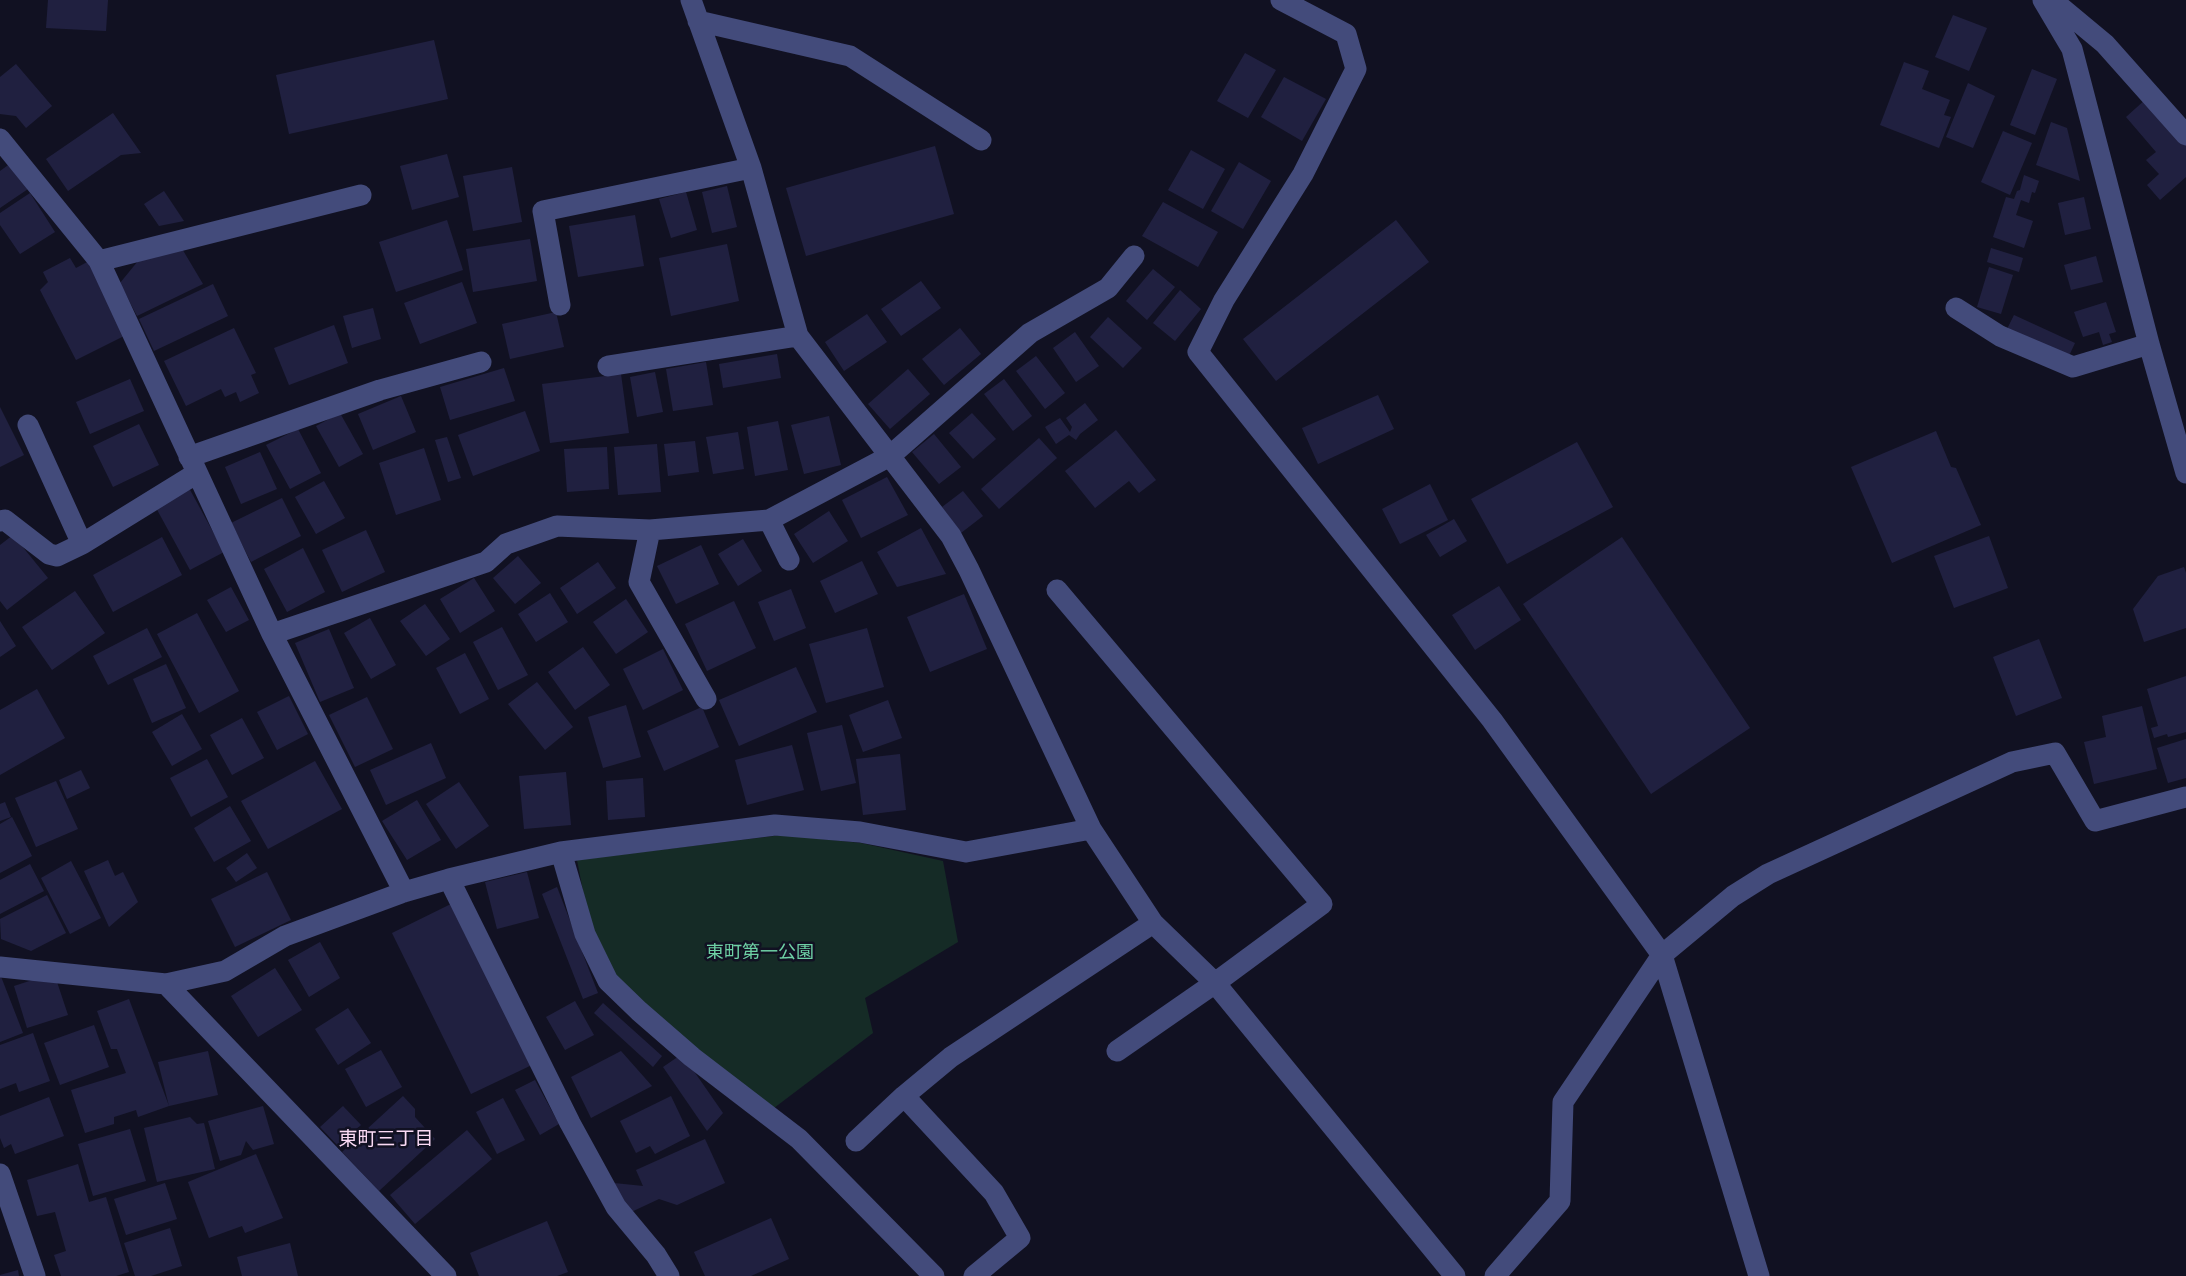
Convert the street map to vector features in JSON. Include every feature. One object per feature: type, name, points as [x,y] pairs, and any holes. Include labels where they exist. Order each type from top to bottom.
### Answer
[{"type":"street","points":[[691,0],[751,167],[798,337],[951,536],[1091,829],[1153,923],[1215,984],[1455,1276]]},
{"type":"street","points":[[1281,0],[1346,34],[1356,69],[1303,174],[1224,300],[1198,352],[1492,720],[1662,955],[1759,1276]]},
{"type":"street","points":[[2043,0],[2073,49],[2149,344],[2180,430],[2186,473]]},
{"type":"street","points":[[2052,0],[2105,44],[2186,135]]},
{"type":"street","points":[[698,21],[850,56],[981,140]]},
{"type":"street","points":[[0,139],[99,261],[272,634],[404,892]]},
{"type":"street","points":[[560,304],[543,211],[751,167]]},
{"type":"street","points":[[99,261],[361,195]]},
{"type":"street","points":[[272,634],[485,562],[506,544],[557,526],[650,530],[769,520],[890,456],[1030,333],[1108,288],[1134,256]]},
{"type":"street","points":[[1956,308],[2000,336],[2073,367],[2149,344]]},
{"type":"street","points":[[608,366],[798,337]]},
{"type":"street","points":[[0,521],[5,520],[49,554],[57,556],[82,544],[193,465],[380,390],[481,362]]},
{"type":"street","points":[[28,425],[82,544]]},
{"type":"street","points":[[769,520],[789,560]]},
{"type":"street","points":[[650,530],[639,582],[706,699]]},
{"type":"street","points":[[1057,590],[1322,904],[1215,984],[1117,1051]]},
{"type":"street","points":[[1495,1276],[1560,1201],[1563,1102],[1662,955],[1733,896],[1768,874],[2012,762],[2055,752],[2095,821],[2186,797]]},
{"type":"street","points":[[0,967],[166,984],[225,971],[285,936],[404,892],[561,852],[775,825],[860,832],[966,852],[1091,829]]},
{"type":"street","points":[[561,852],[585,934],[608,981],[692,1057],[799,1139],[934,1276]]},
{"type":"street","points":[[449,879],[576,1135],[617,1207],[656,1255],[669,1276]]},
{"type":"street","points":[[856,1141],[951,1057],[1153,923]]},
{"type":"street","points":[[166,984],[446,1276]]},
{"type":"street","points":[[904,1096],[994,1193],[1020,1238],[974,1276]]},
{"type":"street","points":[[0,1174],[35,1276]]},
{"type":"green space","name":"東町第一公園","points":[[782,835],[861,843],[943,861],[958,942],[865,998],[873,1033],[774,1108],[660,1024],[621,986],[591,932],[577,860]]},
{"type":"building","points":[[48,0],[108,0],[106,31],[46,28]]},
{"type":"building","points":[[1953,15],[1987,28],[1969,71],[1935,57]]},
{"type":"building","points":[[434,40],[448,99],[289,134],[276,75]]},
{"type":"building","points":[[1245,53],[1276,70],[1248,118],[1217,101]]},
{"type":"building","points":[[1904,62],[1929,71],[1922,89],[1950,100],[1944,115],[1951,117],[1939,148],[1880,125]]},
{"type":"building","points":[[16,64],[52,106],[26,128],[16,116],[0,114],[0,77]]},
{"type":"building","points":[[2032,69],[2057,79],[2035,135],[2010,125]]},
{"type":"building","points":[[1284,77],[1326,99],[1302,141],[1261,117]]},
{"type":"building","points":[[1968,83],[1995,96],[1973,148],[1946,137]]},
{"type":"building","points":[[2146,99],[2186,143],[2186,177],[2160,200],[2147,185],[2159,174],[2146,160],[2156,152],[2126,117]]},
{"type":"building","points":[[113,113],[141,153],[121,155],[68,191],[46,159]]},
{"type":"building","points":[[2051,122],[2067,128],[2080,181],[2036,165]]},
{"type":"building","points":[[2003,131],[2032,143],[2010,195],[1981,182]]},
{"type":"building","points":[[935,146],[954,214],[806,256],[786,188]]},
{"type":"building","points":[[1191,150],[1225,169],[1203,209],[1168,190]]},
{"type":"building","points":[[447,154],[459,197],[412,210],[400,166]]},
{"type":"building","points":[[1239,162],[1271,181],[1243,229],[1211,211]]},
{"type":"building","points":[[11,163],[28,189],[0,208],[0,171]]},
{"type":"building","points":[[512,167],[522,222],[473,231],[463,176]]},
{"type":"building","points":[[2024,175],[2039,181],[2029,203],[2021,200],[2016,215],[2033,221],[2024,248],[1993,237],[2006,197],[2014,199]]},
{"type":"building","points":[[727,186],[737,227],[712,233],[702,192]]},
{"type":"building","points":[[164,191],[184,221],[159,226],[144,204]]},
{"type":"building","points":[[686,192],[697,230],[671,238],[659,199]]},
{"type":"building","points":[[30,193],[55,232],[20,254],[0,225],[0,213]]},
{"type":"building","points":[[2084,197],[2091,229],[2065,235],[2058,203]]},
{"type":"building","points":[[1163,202],[1218,232],[1198,267],[1142,236]]},
{"type":"building","points":[[635,215],[644,266],[578,277],[569,226]]},
{"type":"building","points":[[447,220],[463,270],[396,292],[379,242]]},
{"type":"building","points":[[1396,220],[1429,262],[1276,381],[1243,339]]},
{"type":"building","points":[[530,239],[537,281],[473,292],[466,249]]},
{"type":"building","points":[[727,244],[739,301],[671,316],[659,258]]},
{"type":"building","points":[[181,247],[203,284],[137,316],[120,283],[138,261]]},
{"type":"building","points":[[1991,248],[2023,258],[2019,272],[1987,262]]},
{"type":"building","points":[[2096,256],[2103,282],[2071,290],[2064,265]]},
{"type":"building","points":[[70,258],[76,268],[91,260],[128,334],[76,360],[40,290],[48,282],[43,272]]},
{"type":"building","points":[[1989,267],[2013,275],[2001,314],[1977,307]]},
{"type":"building","points":[[1153,269],[1175,287],[1147,320],[1126,301]]},
{"type":"building","points":[[921,281],[941,308],[901,336],[881,309]]},
{"type":"building","points":[[462,282],[477,323],[420,344],[404,303]]},
{"type":"building","points":[[213,284],[228,316],[154,351],[139,319]]},
{"type":"building","points":[[1180,290],[1201,309],[1175,341],[1153,323]]},
{"type":"building","points":[[2106,302],[2116,332],[2109,334],[2112,342],[2103,345],[2099,332],[2083,337],[2074,312]]},
{"type":"building","points":[[373,308],[381,339],[352,348],[343,316]]},
{"type":"building","points":[[556,312],[564,347],[510,359],[502,324]]},
{"type":"building","points":[[867,314],[887,342],[844,371],[825,342]]},
{"type":"building","points":[[2014,315],[2075,343],[2068,358],[2007,329]]},
{"type":"building","points":[[1108,317],[1142,348],[1123,368],[1090,337]]},
{"type":"building","points":[[334,325],[348,363],[289,385],[274,348]]},
{"type":"building","points":[[234,328],[256,373],[251,375],[259,393],[240,402],[236,392],[225,397],[221,389],[186,406],[164,361]]},
{"type":"building","points":[[960,328],[981,354],[944,385],[922,359]]},
{"type":"building","points":[[1075,332],[1099,366],[1076,382],[1053,348]]},
{"type":"building","points":[[777,354],[781,378],[723,388],[719,364]]},
{"type":"building","points":[[1036,356],[1065,393],[1045,409],[1016,371]]},
{"type":"building","points":[[706,362],[713,405],[673,411],[666,369]]},
{"type":"building","points":[[504,368],[515,401],[450,420],[440,387]]},
{"type":"building","points":[[908,369],[930,394],[890,429],[868,404]]},
{"type":"building","points":[[655,372],[663,412],[637,417],[630,377]]},
{"type":"building","points":[[621,374],[629,433],[550,443],[542,384]]},
{"type":"building","points":[[130,379],[144,411],[90,434],[76,402]]},
{"type":"building","points":[[1004,379],[1032,416],[1013,431],[984,394]]},
{"type":"building","points":[[1378,395],[1394,429],[1318,464],[1302,428]]},
{"type":"building","points":[[401,396],[416,432],[373,450],[358,414]]},
{"type":"building","points":[[1085,403],[1098,420],[1076,440],[1069,435],[1056,444],[1045,427],[1060,418],[1070,432],[1072,427],[1066,418]]},
{"type":"building","points":[[0,407],[24,455],[0,467]]},
{"type":"building","points":[[525,411],[540,451],[473,476],[458,435]]},
{"type":"building","points":[[340,413],[363,454],[339,467],[316,426]]},
{"type":"building","points":[[972,413],[996,439],[973,459],[949,433]]},
{"type":"building","points":[[829,416],[841,465],[804,474],[791,425]]},
{"type":"building","points":[[778,421],[788,470],[755,476],[747,427]]},
{"type":"building","points":[[139,424],[159,465],[113,487],[93,446]]},
{"type":"building","points":[[298,429],[321,473],[290,489],[266,445]]},
{"type":"building","points":[[1116,430],[1156,480],[1139,493],[1129,481],[1095,508],[1065,471]]},
{"type":"building","points":[[1936,431],[1981,525],[1892,563],[1851,467]]},
{"type":"building","points":[[738,432],[744,469],[713,474],[706,437]]},
{"type":"building","points":[[934,434],[961,467],[939,484],[912,452]]},
{"type":"building","points":[[447,437],[461,478],[448,482],[435,440]]},
{"type":"building","points":[[1039,438],[1057,458],[999,509],[981,489]]},
{"type":"building","points":[[695,441],[699,472],[668,476],[664,444]]},
{"type":"building","points":[[1577,442],[1613,507],[1507,564],[1471,499]]},
{"type":"building","points":[[657,444],[661,492],[618,495],[614,447]]},
{"type":"building","points":[[607,447],[609,489],[567,492],[564,449]]},
{"type":"building","points":[[424,448],[441,500],[396,515],[379,463]]},
{"type":"building","points":[[260,452],[277,489],[241,504],[225,467]]},
{"type":"building","points":[[887,477],[908,515],[861,538],[842,500]]},
{"type":"building","points":[[324,481],[345,518],[316,534],[295,497]]},
{"type":"building","points":[[1430,484],[1448,520],[1400,544],[1382,509]]},
{"type":"building","points":[[189,488],[224,552],[190,570],[155,506]]},
{"type":"building","points":[[963,491],[983,516],[961,533],[942,507]]},
{"type":"building","points":[[282,498],[301,536],[251,562],[231,523]]},
{"type":"building","points":[[829,511],[848,541],[813,563],[794,534]]},
{"type":"building","points":[[1454,519],[1467,541],[1440,557],[1426,535]]},
{"type":"building","points":[[921,528],[946,574],[897,587],[877,552]]},
{"type":"building","points":[[366,530],[385,572],[342,592],[322,550]]},
{"type":"building","points":[[13,535],[48,578],[7,610],[0,601],[0,545]]},
{"type":"building","points":[[1989,536],[2008,588],[1954,608],[1934,556]]},
{"type":"building","points":[[162,537],[182,575],[113,612],[93,575]]},
{"type":"building","points":[[1622,537],[1750,728],[1651,794],[1523,604]]},
{"type":"building","points":[[743,539],[762,571],[738,586],[718,554]]},
{"type":"building","points":[[701,545],[719,584],[676,604],[657,566]]},
{"type":"building","points":[[303,548],[325,592],[287,612],[264,569]]},
{"type":"building","points":[[518,556],[541,583],[515,604],[493,578]]},
{"type":"building","points":[[862,561],[878,594],[835,613],[820,581]]},
{"type":"building","points":[[598,562],[616,588],[577,614],[560,588]]},
{"type":"building","points":[[2184,567],[2186,628],[2144,642],[2133,609],[2158,576]]},
{"type":"building","points":[[474,578],[495,611],[460,633],[440,599]]},
{"type":"building","points":[[1499,586],[1521,620],[1475,650],[1452,615]]},
{"type":"building","points":[[231,587],[249,620],[226,632],[207,600]]},
{"type":"building","points":[[791,589],[806,628],[774,641],[758,602]]},
{"type":"building","points":[[75,591],[105,633],[52,670],[22,627]]},
{"type":"building","points":[[550,593],[568,622],[536,642],[518,614]]},
{"type":"building","points":[[964,594],[987,649],[930,672],[907,617]]},
{"type":"building","points":[[626,599],[648,632],[616,654],[593,622]]},
{"type":"building","points":[[734,601],[756,648],[707,671],[685,624]]},
{"type":"building","points":[[425,604],[450,639],[426,656],[400,621]]},
{"type":"building","points":[[197,613],[239,691],[199,713],[157,634]]},
{"type":"building","points":[[370,618],[396,665],[371,679],[344,633]]},
{"type":"building","points":[[0,621],[16,646],[0,657]]},
{"type":"building","points":[[502,627],[528,675],[498,690],[473,642]]},
{"type":"building","points":[[147,628],[162,657],[108,685],[93,656]]},
{"type":"building","points":[[867,628],[884,687],[826,703],[809,644]]},
{"type":"building","points":[[329,629],[354,688],[320,702],[295,643]]},
{"type":"building","points":[[2039,639],[2062,698],[2016,716],[1993,657]]},
{"type":"building","points":[[583,647],[610,685],[575,710],[548,672]]},
{"type":"building","points":[[663,649],[683,690],[643,710],[623,669]]},
{"type":"building","points":[[465,653],[489,699],[460,714],[436,668]]},
{"type":"building","points":[[166,664],[186,708],[152,723],[133,679]]},
{"type":"building","points":[[796,667],[817,712],[739,746],[719,700]]},
{"type":"building","points":[[2186,676],[2186,732],[2154,738],[2151,728],[2158,726],[2147,689]]},
{"type":"building","points":[[537,682],[573,727],[545,750],[508,704]]},
{"type":"building","points":[[37,689],[65,738],[0,775],[0,710]]},
{"type":"building","points":[[289,696],[308,734],[277,750],[257,712]]},
{"type":"building","points":[[367,697],[393,749],[355,767],[329,715]]},
{"type":"building","points":[[888,700],[902,738],[863,752],[849,715]]},
{"type":"building","points":[[626,705],[641,757],[603,768],[588,717]]},
{"type":"building","points":[[2142,706],[2157,769],[2094,784],[2084,742],[2106,737],[2102,716]]},
{"type":"building","points":[[702,707],[719,747],[664,771],[647,731]]},
{"type":"building","points":[[182,714],[202,749],[172,766],[152,732]]},
{"type":"building","points":[[242,718],[264,758],[232,775],[210,735]]},
{"type":"building","points":[[842,725],[856,783],[821,791],[807,733]]},
{"type":"building","points":[[2186,739],[2186,778],[2168,783],[2157,748]]},
{"type":"building","points":[[431,743],[446,778],[386,805],[370,770]]},
{"type":"building","points":[[792,745],[804,790],[747,805],[735,760]]},
{"type":"building","points":[[900,754],[906,810],[863,815],[856,759]]},
{"type":"building","points":[[207,759],[228,797],[191,817],[170,778]]},
{"type":"building","points":[[315,761],[342,809],[268,849],[241,801]]},
{"type":"building","points":[[81,770],[90,788],[67,799],[59,780]]},
{"type":"building","points":[[566,772],[571,825],[524,829],[519,776]]},
{"type":"building","points":[[643,778],[645,817],[608,820],[606,781]]},
{"type":"building","points":[[56,781],[78,829],[36,847],[15,798]]},
{"type":"building","points":[[459,782],[489,826],[456,849],[426,804]]},
{"type":"building","points":[[417,800],[441,840],[407,860],[382,821]]},
{"type":"building","points":[[5,802],[11,817],[0,821],[0,804]]},
{"type":"building","points":[[230,806],[251,841],[214,862],[194,828]]},
{"type":"building","points":[[12,817],[32,856],[0,873],[0,824]]},
{"type":"building","points":[[247,853],[257,868],[236,882],[226,868]]},
{"type":"building","points":[[108,860],[115,876],[123,872],[138,902],[109,927],[84,871]]},
{"type":"building","points":[[71,861],[101,918],[70,934],[41,878]]},
{"type":"building","points":[[30,864],[44,891],[0,914],[0,880]]},
{"type":"building","points":[[267,872],[291,920],[235,947],[211,899]]},
{"type":"building","points":[[527,872],[539,918],[497,929],[485,882]]},
{"type":"building","points":[[557,887],[598,993],[583,999],[542,894]]},
{"type":"building","points":[[47,895],[66,933],[31,951],[1,939],[0,919]]},
{"type":"building","points":[[455,902],[534,1064],[471,1094],[392,933]]},
{"type":"building","points":[[320,942],[340,978],[309,997],[288,960]]},
{"type":"building","points":[[275,968],[302,1010],[258,1037],[231,996]]},
{"type":"building","points":[[54,973],[68,1015],[27,1028],[14,986]]},
{"type":"building","points":[[0,974],[23,1033],[0,1042]]},
{"type":"building","points":[[129,999],[169,1106],[138,1117],[136,1110],[114,1117],[114,1124],[85,1133],[71,1090],[126,1073],[117,1049],[111,1049],[97,1011]]},
{"type":"building","points":[[575,1001],[594,1035],[565,1050],[546,1017]]},
{"type":"building","points":[[603,1003],[662,1056],[653,1067],[594,1013]]},
{"type":"building","points":[[348,1008],[371,1043],[338,1065],[315,1029]]},
{"type":"building","points":[[94,1025],[109,1067],[60,1085],[44,1043]]},
{"type":"building","points":[[33,1033],[50,1081],[19,1092],[16,1083],[0,1089],[0,1045]]},
{"type":"building","points":[[381,1050],[402,1087],[366,1107],[345,1069]]},
{"type":"building","points":[[208,1051],[218,1095],[169,1106],[158,1062]]},
{"type":"building","points":[[621,1051],[652,1086],[591,1118],[571,1077]]},
{"type":"building","points":[[682,1054],[723,1113],[707,1131],[663,1067]]},
{"type":"building","points":[[535,1080],[559,1124],[540,1135],[515,1090]]},
{"type":"building","points":[[403,1096],[415,1109],[415,1117],[435,1139],[379,1191],[342,1152]]},
{"type":"building","points":[[671,1096],[690,1136],[655,1154],[650,1146],[636,1153],[620,1121]]},
{"type":"building","points":[[49,1097],[64,1136],[15,1154],[11,1144],[4,1148],[0,1138],[0,1116]]},
{"type":"building","points":[[503,1098],[525,1140],[497,1154],[476,1112]]},
{"type":"building","points":[[263,1106],[274,1144],[253,1150],[246,1141],[241,1155],[220,1161],[208,1121]]},
{"type":"building","points":[[343,1106],[361,1125],[338,1146],[320,1127]]},
{"type":"building","points":[[190,1117],[197,1124],[204,1123],[215,1169],[157,1182],[144,1128]]},
{"type":"building","points":[[130,1129],[146,1181],[93,1196],[78,1144]]},
{"type":"building","points":[[467,1130],[492,1159],[415,1224],[390,1195]]},
{"type":"building","points":[[705,1139],[725,1183],[677,1205],[659,1199],[629,1213],[614,1183],[643,1186],[636,1170]]},
{"type":"building","points":[[256,1154],[283,1218],[245,1233],[242,1226],[209,1238],[188,1182]]},
{"type":"building","points":[[78,1164],[89,1202],[106,1197],[129,1272],[116,1276],[61,1276],[54,1255],[66,1251],[55,1212],[37,1216],[27,1180]]},
{"type":"building","points":[[165,1183],[177,1219],[126,1235],[114,1199]]},
{"type":"building","points":[[771,1218],[789,1259],[751,1276],[705,1276],[694,1252]]},
{"type":"building","points":[[547,1221],[568,1272],[557,1276],[479,1276],[470,1253]]},
{"type":"building","points":[[170,1228],[182,1266],[151,1276],[135,1276],[124,1243]]},
{"type":"building","points":[[290,1243],[298,1276],[242,1276],[237,1257]]},
{"type":"building","points":[[18,1270],[19,1276],[0,1276],[0,1275]]},
{"type":"district","name":"東町三丁目","points":[[386,1140]]}]
